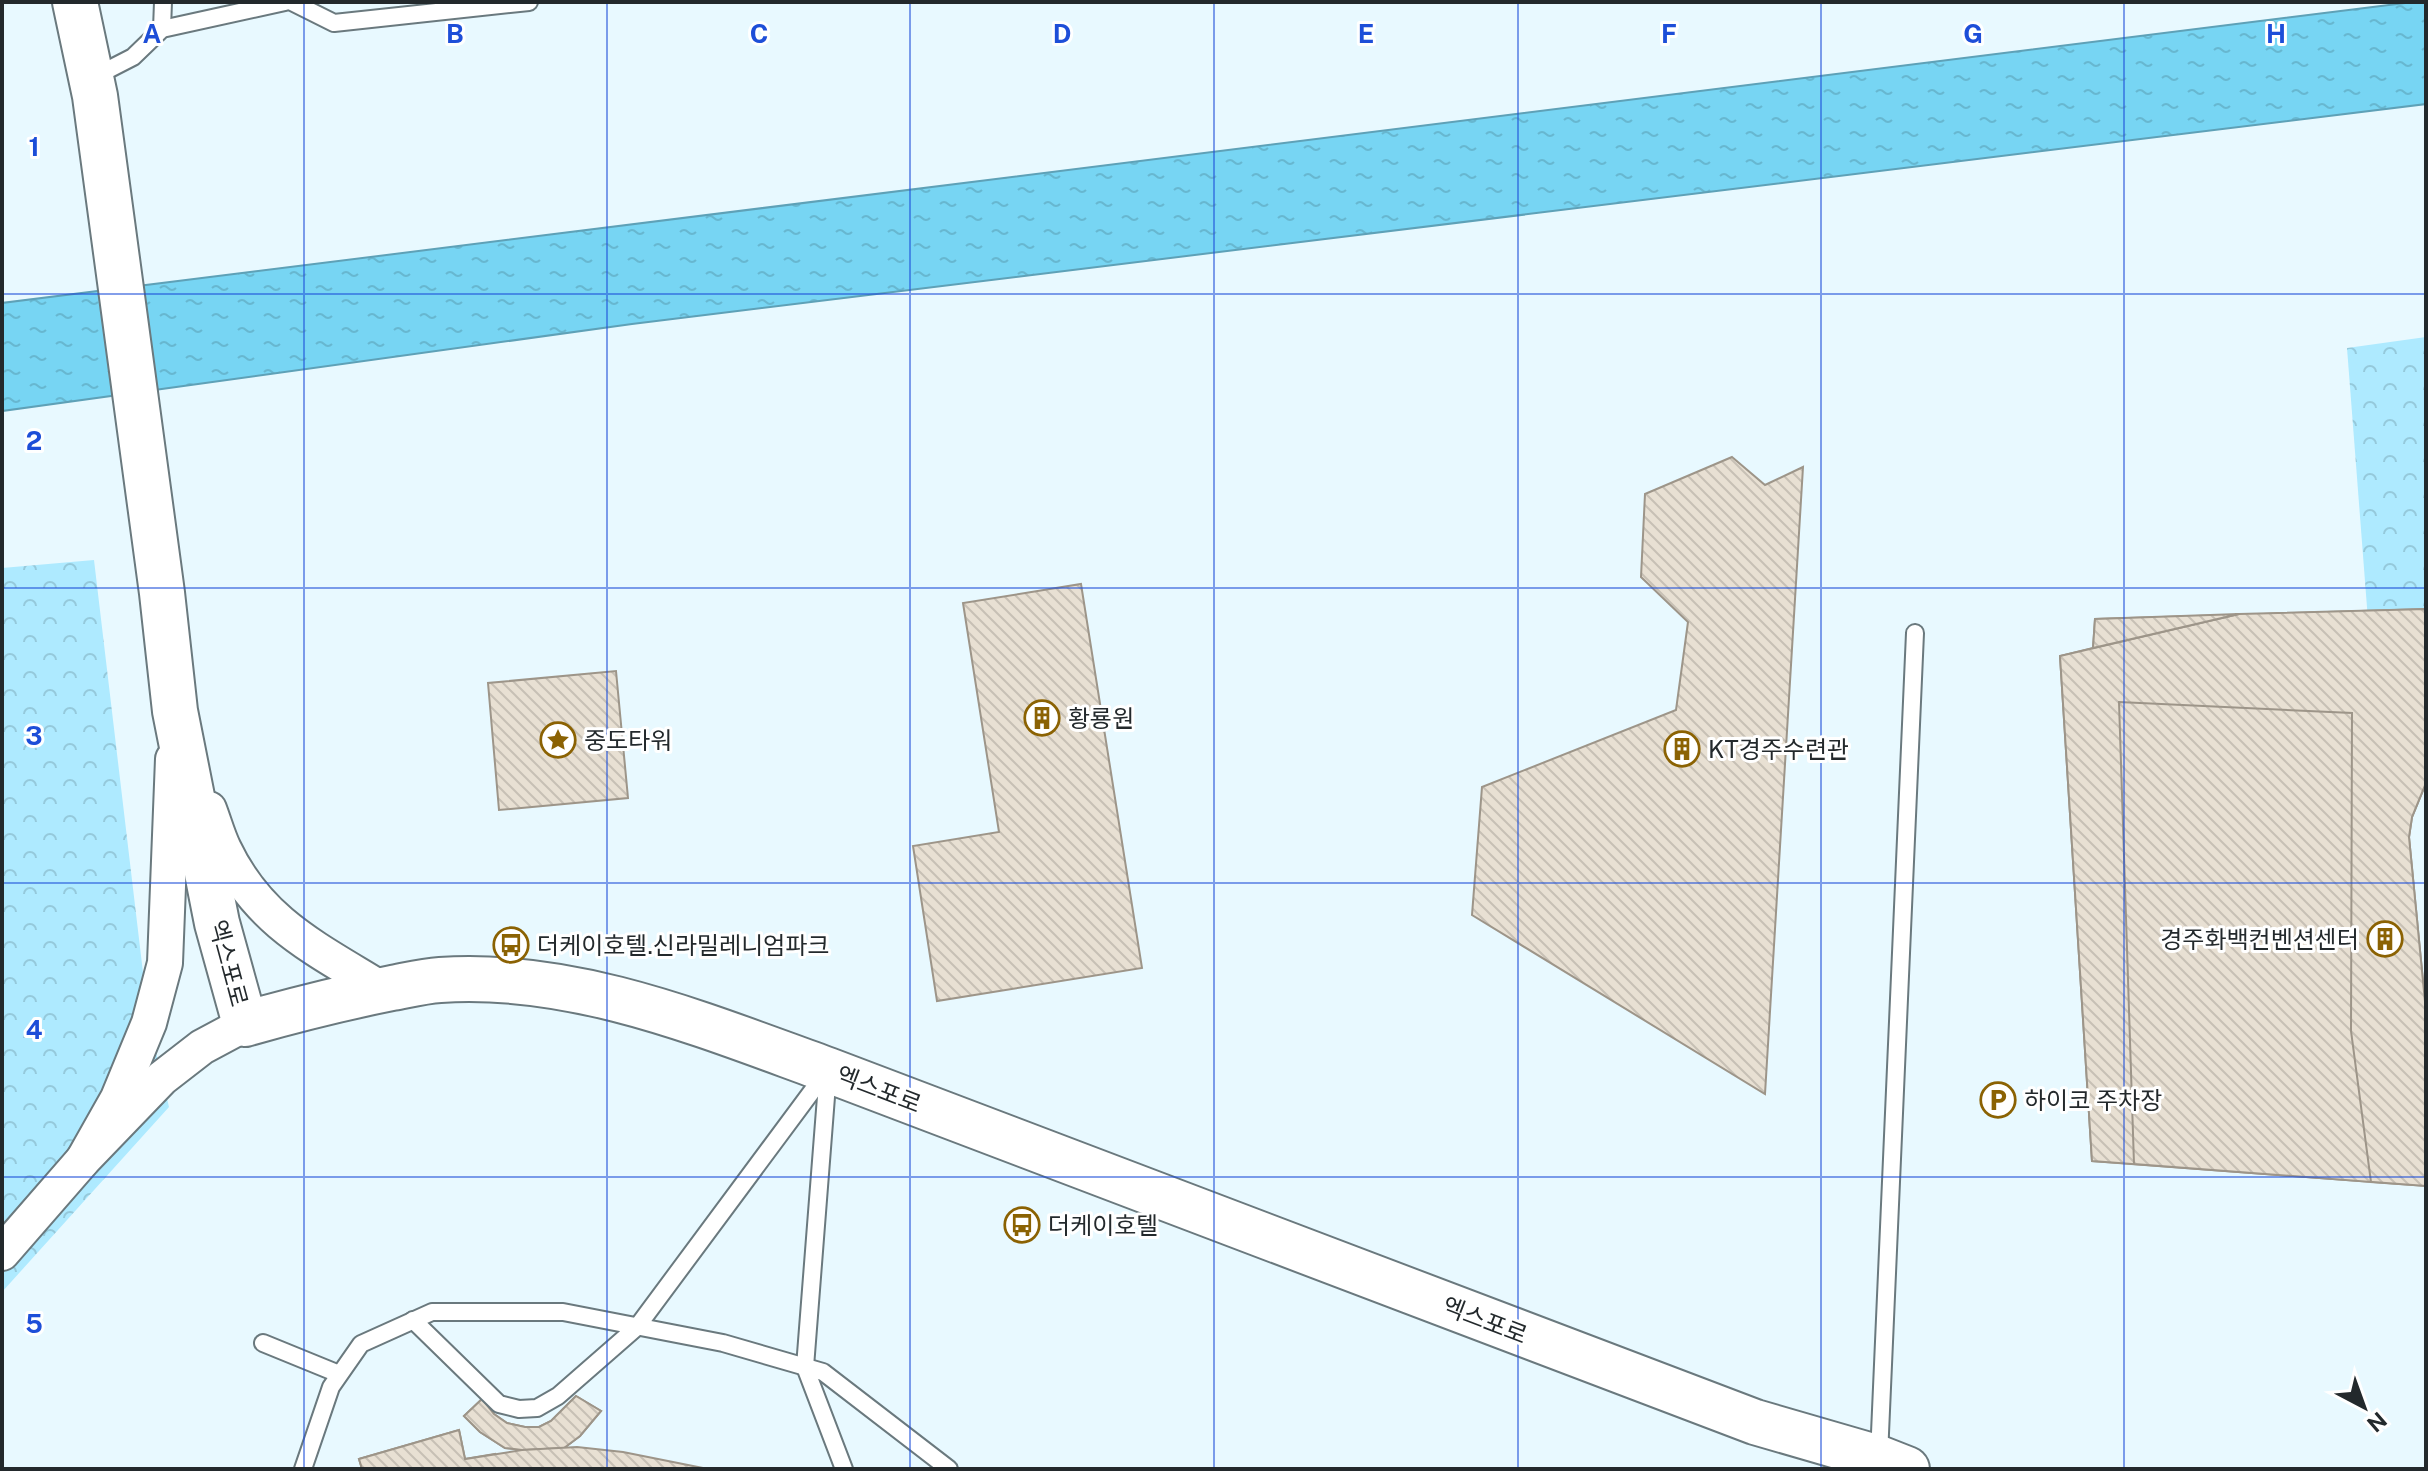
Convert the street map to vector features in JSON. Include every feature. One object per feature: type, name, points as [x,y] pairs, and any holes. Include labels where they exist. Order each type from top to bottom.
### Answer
[{"type":"main road","points":[[75,2],[93,87]]},
{"type":"main road","name":"엑스포로","points":[[93,87],[162,593],[175,711],[217,923],[245,1024],[336,999],[438,980],[507,979],[577,988],[689,1020],[828,1070],[1755,1422],[1893,1464]]},
{"type":"street","points":[[175,711],[223,848],[257,901],[294,935],[383,990]]},
{"type":"street","points":[[83,1160],[129,1073],[149,1023],[165,963],[175,711]]},
{"type":"street","points":[[2,1253],[83,1160],[162,1078],[202,1047],[245,1024]]},
{"type":"lane","points":[[162,29],[163,2]]},
{"type":"lane","points":[[93,87],[133,57],[162,29],[285,2]]},
{"type":"lane","points":[[292,2],[334,23],[529,2]]},
{"type":"lane","points":[[1893,1464],[1915,633]]},
{"type":"lane","points":[[413,1320],[499,1404],[519,1409],[537,1408],[558,1396],[637,1327],[828,1070]]},
{"type":"lane","points":[[828,1070],[805,1367],[844,1469]]},
{"type":"lane","points":[[303,1469],[331,1387],[361,1344],[432,1312],[563,1312],[723,1343],[823,1372],[949,1469]]},
{"type":"lane","points":[[263,1343],[339,1374]]},
{"type":"green space","points":[[2426,337],[2426,631],[2369,633],[2347,348]]},
{"type":"green space","points":[[94,560],[149,1023],[169,1107],[2,1292],[2,568]]},
{"type":"water","points":[[2426,2],[2426,104],[632,324],[2,411],[2,303]]},
{"type":"building","name":"KT경주수련관","points":[[1732,457],[1765,485],[1803,467],[1765,1094],[1472,915],[1482,787],[1676,710],[1688,622],[1641,577],[1645,494]]},
{"type":"building","name":"황룡원","points":[[1081,584],[1142,968],[937,1001],[913,846],[999,832],[963,603]]},
{"type":"building","name":"경주화백컨벤션센터","points":[[2426,609],[2426,783],[2412,817],[2409,837],[2426,1012],[2426,1186],[2371,1182],[2351,1031],[2352,713],[2119,702],[2134,1164],[2092,1161],[2060,656],[2093,648],[2095,619]]},
{"type":"building","points":[[2426,609],[2426,783],[2412,817],[2409,837],[2426,1012],[2426,1186],[2092,1161],[2060,656],[2239,614]]},
{"type":"building","points":[[2239,614],[2093,648],[2095,619]]},
{"type":"building","points":[[616,671],[628,798],[499,810],[488,683]]},
{"type":"building","points":[[2119,702],[2352,713],[2351,1031],[2371,1182],[2134,1164]]},
{"type":"building","points":[[576,1396],[601,1411],[580,1436],[564,1448],[505,1448],[480,1432],[464,1416],[482,1399],[494,1414],[507,1423],[539,1427],[551,1421]]},
{"type":"building","points":[[576,1396],[601,1411],[580,1436],[564,1448],[505,1448],[480,1432],[464,1416],[482,1399],[494,1414],[507,1423],[539,1427],[551,1421]]},
{"type":"building","points":[[459,1430],[465,1459],[495,1454],[497,1469],[445,1469],[443,1464],[422,1469],[362,1469],[359,1459]]},
{"type":"building","points":[[459,1430],[465,1459],[522,1450],[577,1447],[623,1452],[708,1469],[362,1469],[359,1459]]},
{"type":"place","name":"황룡원","points":[[1042,718]]},
{"type":"place","name":"중도타워","points":[[558,740]]},
{"type":"place","name":"KT경주수련관","points":[[1682,749]]},
{"type":"place","name":"경주화백컨벤션센터","points":[[2385,939]]},
{"type":"place","name":"더케이호텔.신라밀레니엄파크","points":[[511,945]]},
{"type":"place","name":"하이코 주차장","points":[[1998,1100]]},
{"type":"place","name":"더케이호텔","points":[[1022,1225]]}]
